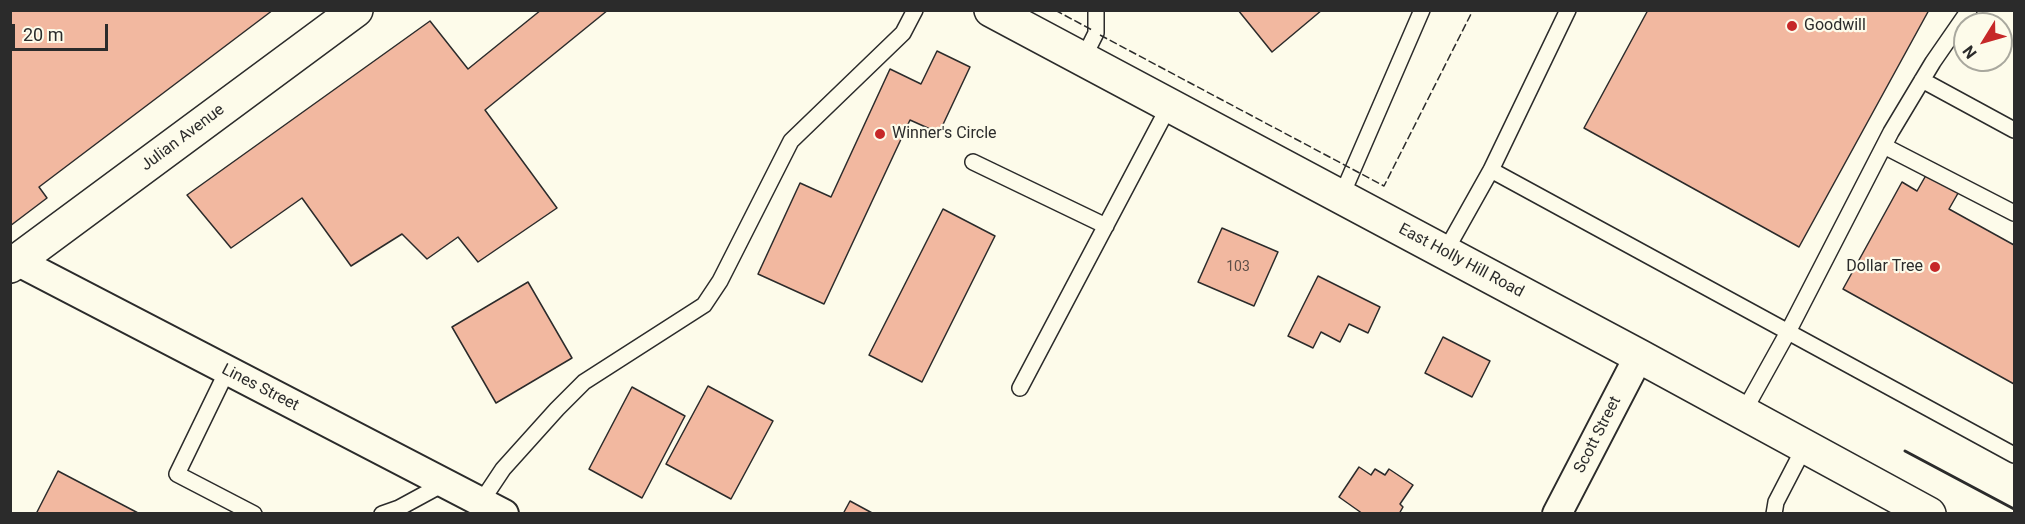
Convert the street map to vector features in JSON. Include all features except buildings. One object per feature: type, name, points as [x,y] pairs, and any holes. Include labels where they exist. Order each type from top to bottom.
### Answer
[{"type":"street","name":"Julian Avenue","points":[[14,263],[356,10]]},
{"type":"street","name":"East Holly Hill Road","points":[[991,10],[1929,513]]},
{"type":"street","name":"Lines Street","points":[[14,263],[493,508]]},
{"type":"street","name":"Scott Street","points":[[1557,513],[1639,356]]},
{"type":"lane","points":[[493,508],[503,469],[584,382],[704,305],[716,288],[791,141],[903,33],[915,10]]},
{"type":"lane","points":[[1083,59],[1096,33],[1096,10]]},
{"type":"lane","points":[[1341,197],[1422,10]]},
{"type":"lane","points":[[1445,252],[1491,170],[1568,10]]},
{"type":"lane","points":[[1743,412],[1788,332],[1884,146],[1922,80],[1969,10]]},
{"type":"lane","points":[[1922,80],[2014,130]]},
{"type":"lane","points":[[1020,388],[1169,106]]},
{"type":"lane","points":[[1884,146],[2014,213]]},
{"type":"lane","points":[[973,162],[1106,226]]},
{"type":"lane","points":[[1491,170],[2014,454]]},
{"type":"lane","points":[[227,371],[177,474],[254,513]]},
{"type":"lane","points":[[1774,513],[1776,502],[1805,446]]},
{"type":"lane","points":[[382,513],[399,508],[445,483]]},
{"type":"fence","points":[[1055,10],[1092,30]]},
{"type":"fence","points":[[1100,35],[1384,186],[1473,10]]},
{"type":"wall","points":[[1905,451],[2014,509]]},
{"type":"place","name":"Goodwill","points":[[1792,26]]},
{"type":"place","name":"Winner's Circle","points":[[880,134]]},
{"type":"place","name":"Dollar Tree","points":[[1935,267]]}]
